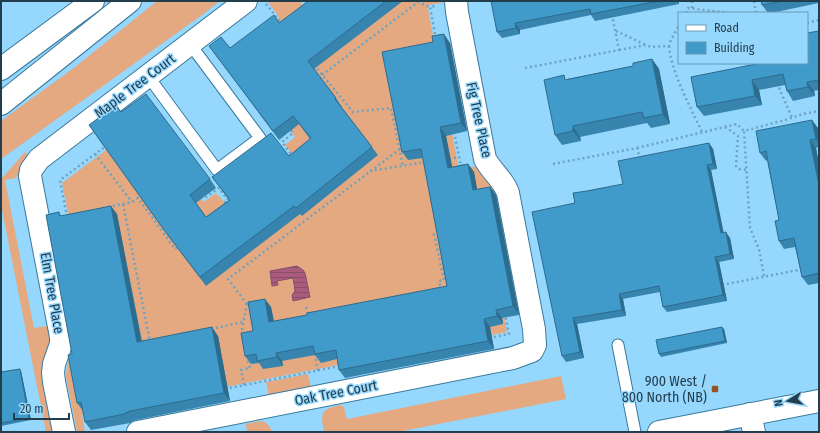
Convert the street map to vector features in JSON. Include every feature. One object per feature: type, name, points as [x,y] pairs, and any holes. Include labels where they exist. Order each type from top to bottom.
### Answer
[{"type":"main road","points":[[1,69],[93,1]]},
{"type":"main road","points":[[1,104],[130,1]]},
{"type":"main road","name":"Fig Tree Place","points":[[456,1],[485,159],[505,186],[508,193],[534,329],[535,344],[532,351]]},
{"type":"main road","name":"Maple Tree Court","points":[[30,176],[31,170],[39,159],[190,44],[256,2]]},
{"type":"main road","name":"Elm Tree Place","points":[[30,176],[61,331],[61,344],[54,364],[53,373],[64,432]]},
{"type":"main road","name":"Oak Tree Court","points":[[138,432],[513,358],[532,351]]},
{"type":"main road","points":[[659,432],[752,423],[819,401]]},
{"type":"lane","points":[[148,76],[217,170],[260,138],[190,44]]},
{"type":"lane","points":[[618,345],[635,432]]},
{"type":"path","points":[[692,1],[692,8]]},
{"type":"path","points":[[754,1],[756,12]]},
{"type":"path","points":[[256,2],[284,27]]},
{"type":"path","points":[[322,75],[418,2],[430,7]]},
{"type":"path","points":[[611,8],[619,50]]},
{"type":"path","points":[[686,12],[688,8],[722,12]]},
{"type":"path","points":[[808,23],[819,20]]},
{"type":"path","points":[[678,27],[670,42],[670,53],[677,77],[702,132]]},
{"type":"path","points":[[616,31],[651,47],[669,46]]},
{"type":"path","points":[[525,68],[646,45]]},
{"type":"path","points":[[313,63],[353,112],[391,108],[403,166]]},
{"type":"path","points":[[775,77],[792,118]]},
{"type":"path","points":[[744,131],[803,114],[819,111]]},
{"type":"path","points":[[553,164],[638,148],[736,124],[744,131],[750,228],[759,250],[764,277]]},
{"type":"path","points":[[288,127],[293,133],[282,142],[290,153]]},
{"type":"path","points":[[725,127],[738,136],[745,137]]},
{"type":"path","points":[[738,136],[736,166],[739,169],[746,170]]},
{"type":"path","points":[[68,223],[60,180],[108,145]]},
{"type":"path","points":[[638,148],[640,163]]},
{"type":"path","points":[[251,305],[246,303],[228,279],[400,149]]},
{"type":"path","points":[[284,158],[290,153],[296,151]]},
{"type":"path","points":[[95,154],[132,202]]},
{"type":"path","points":[[445,159],[459,157]]},
{"type":"path","points":[[369,172],[431,162]]},
{"type":"path","points":[[200,192],[205,198],[219,188],[227,199]]},
{"type":"path","points":[[221,208],[227,199],[233,195]]},
{"type":"path","points":[[102,208],[132,202],[138,198],[175,249],[181,244]]},
{"type":"path","points":[[123,204],[150,342],[143,344]]},
{"type":"path","points":[[440,233],[434,234],[444,280],[439,280],[442,295]]},
{"type":"path","points":[[719,286],[803,269]]},
{"type":"path","points":[[243,337],[242,329],[246,303]]},
{"type":"path","points":[[306,307],[308,316],[315,315]]},
{"type":"path","points":[[488,338],[509,334],[504,311]]},
{"type":"path","points":[[204,330],[243,322]]},
{"type":"path","points":[[314,347],[318,371]]},
{"type":"path","points":[[244,385],[241,370],[250,368],[246,352]]},
{"type":"path","points":[[221,390],[342,366]]},
{"type":"shaded area","points":[[157,1],[220,1],[1,159],[1,121],[75,67]]},
{"type":"shaded area","points":[[300,1],[307,11],[321,1],[447,1],[429,5],[428,9],[459,169],[479,166],[499,192],[481,196],[507,332],[82,415],[85,432],[77,432],[66,377],[67,367],[73,350],[94,346],[62,183],[142,123],[204,202],[216,193],[226,204],[289,155],[290,151],[285,145],[295,137],[234,54],[276,21],[279,17],[268,2]]},
{"type":"shaded area","points":[[25,152],[28,155],[21,164],[18,176],[16,178],[5,180],[34,328],[47,326],[52,333],[45,357],[55,432],[46,432],[1,205],[1,179]]},
{"type":"shaded area","points":[[297,266],[305,273],[310,297],[293,301],[292,295],[295,291],[293,278],[277,281],[278,285],[272,286],[270,271]]},
{"type":"shaded area","points":[[308,374],[311,388],[269,397],[266,382]]},
{"type":"shaded area","points":[[561,376],[566,399],[398,432],[324,432],[322,416],[326,410],[334,406],[341,405],[344,407],[347,419]]},
{"type":"shaded area","points":[[261,421],[268,425],[272,432],[247,432],[246,424]]},
{"type":"building","points":[[306,1],[386,1],[308,61],[372,147],[296,208],[294,206],[200,277],[164,230],[89,125],[116,105],[121,112],[146,94],[210,179],[190,195],[206,217],[230,200],[212,177],[271,133],[289,156],[311,138],[293,116],[273,131],[209,46],[221,37],[230,48],[274,15],[279,23],[307,2]]},
{"type":"building","points":[[491,1],[659,1],[591,14],[590,9],[515,23],[516,28],[497,32]]},
{"type":"building","points":[[761,1],[783,1],[762,5]]},
{"type":"building","points":[[819,31],[819,80],[807,82],[808,87],[787,91],[783,74],[752,80],[755,96],[697,107],[691,77],[756,64],[808,64],[808,33]]},
{"type":"building","points":[[444,34],[461,123],[440,127],[448,168],[468,164],[473,190],[490,187],[513,306],[496,310],[497,316],[484,319],[488,341],[339,370],[336,350],[315,354],[313,346],[276,353],[277,357],[257,361],[256,354],[245,356],[241,333],[253,331],[248,302],[265,299],[269,322],[307,315],[307,313],[447,286],[421,149],[402,152],[382,52],[433,42],[432,36]]},
{"type":"building","points":[[652,59],[663,114],[644,118],[642,112],[573,126],[573,131],[555,135],[544,80],[564,75],[565,80],[633,66],[633,63]]},
{"type":"building","points":[[812,120],[816,139],[810,140],[819,185],[819,273],[802,277],[794,238],[779,241],[775,221],[779,220],[766,151],[760,153],[756,131]]},
{"type":"building","points":[[709,143],[713,164],[707,165],[721,233],[726,232],[730,254],[715,257],[723,295],[663,307],[659,286],[619,294],[622,310],[573,318],[580,352],[562,356],[532,212],[575,203],[573,193],[623,184],[618,161]]},
{"type":"building","points":[[111,206],[137,342],[212,327],[224,393],[130,411],[124,414],[85,422],[81,402],[77,403],[68,355],[72,354],[46,215],[59,212],[60,216]]},
{"type":"building","points":[[722,327],[725,341],[659,354],[656,340]]},
{"type":"building","points":[[20,369],[29,418],[1,423],[1,372]]},
{"type":"place","name":"900 West / 800 North (NB)","points":[[715,389]]}]
